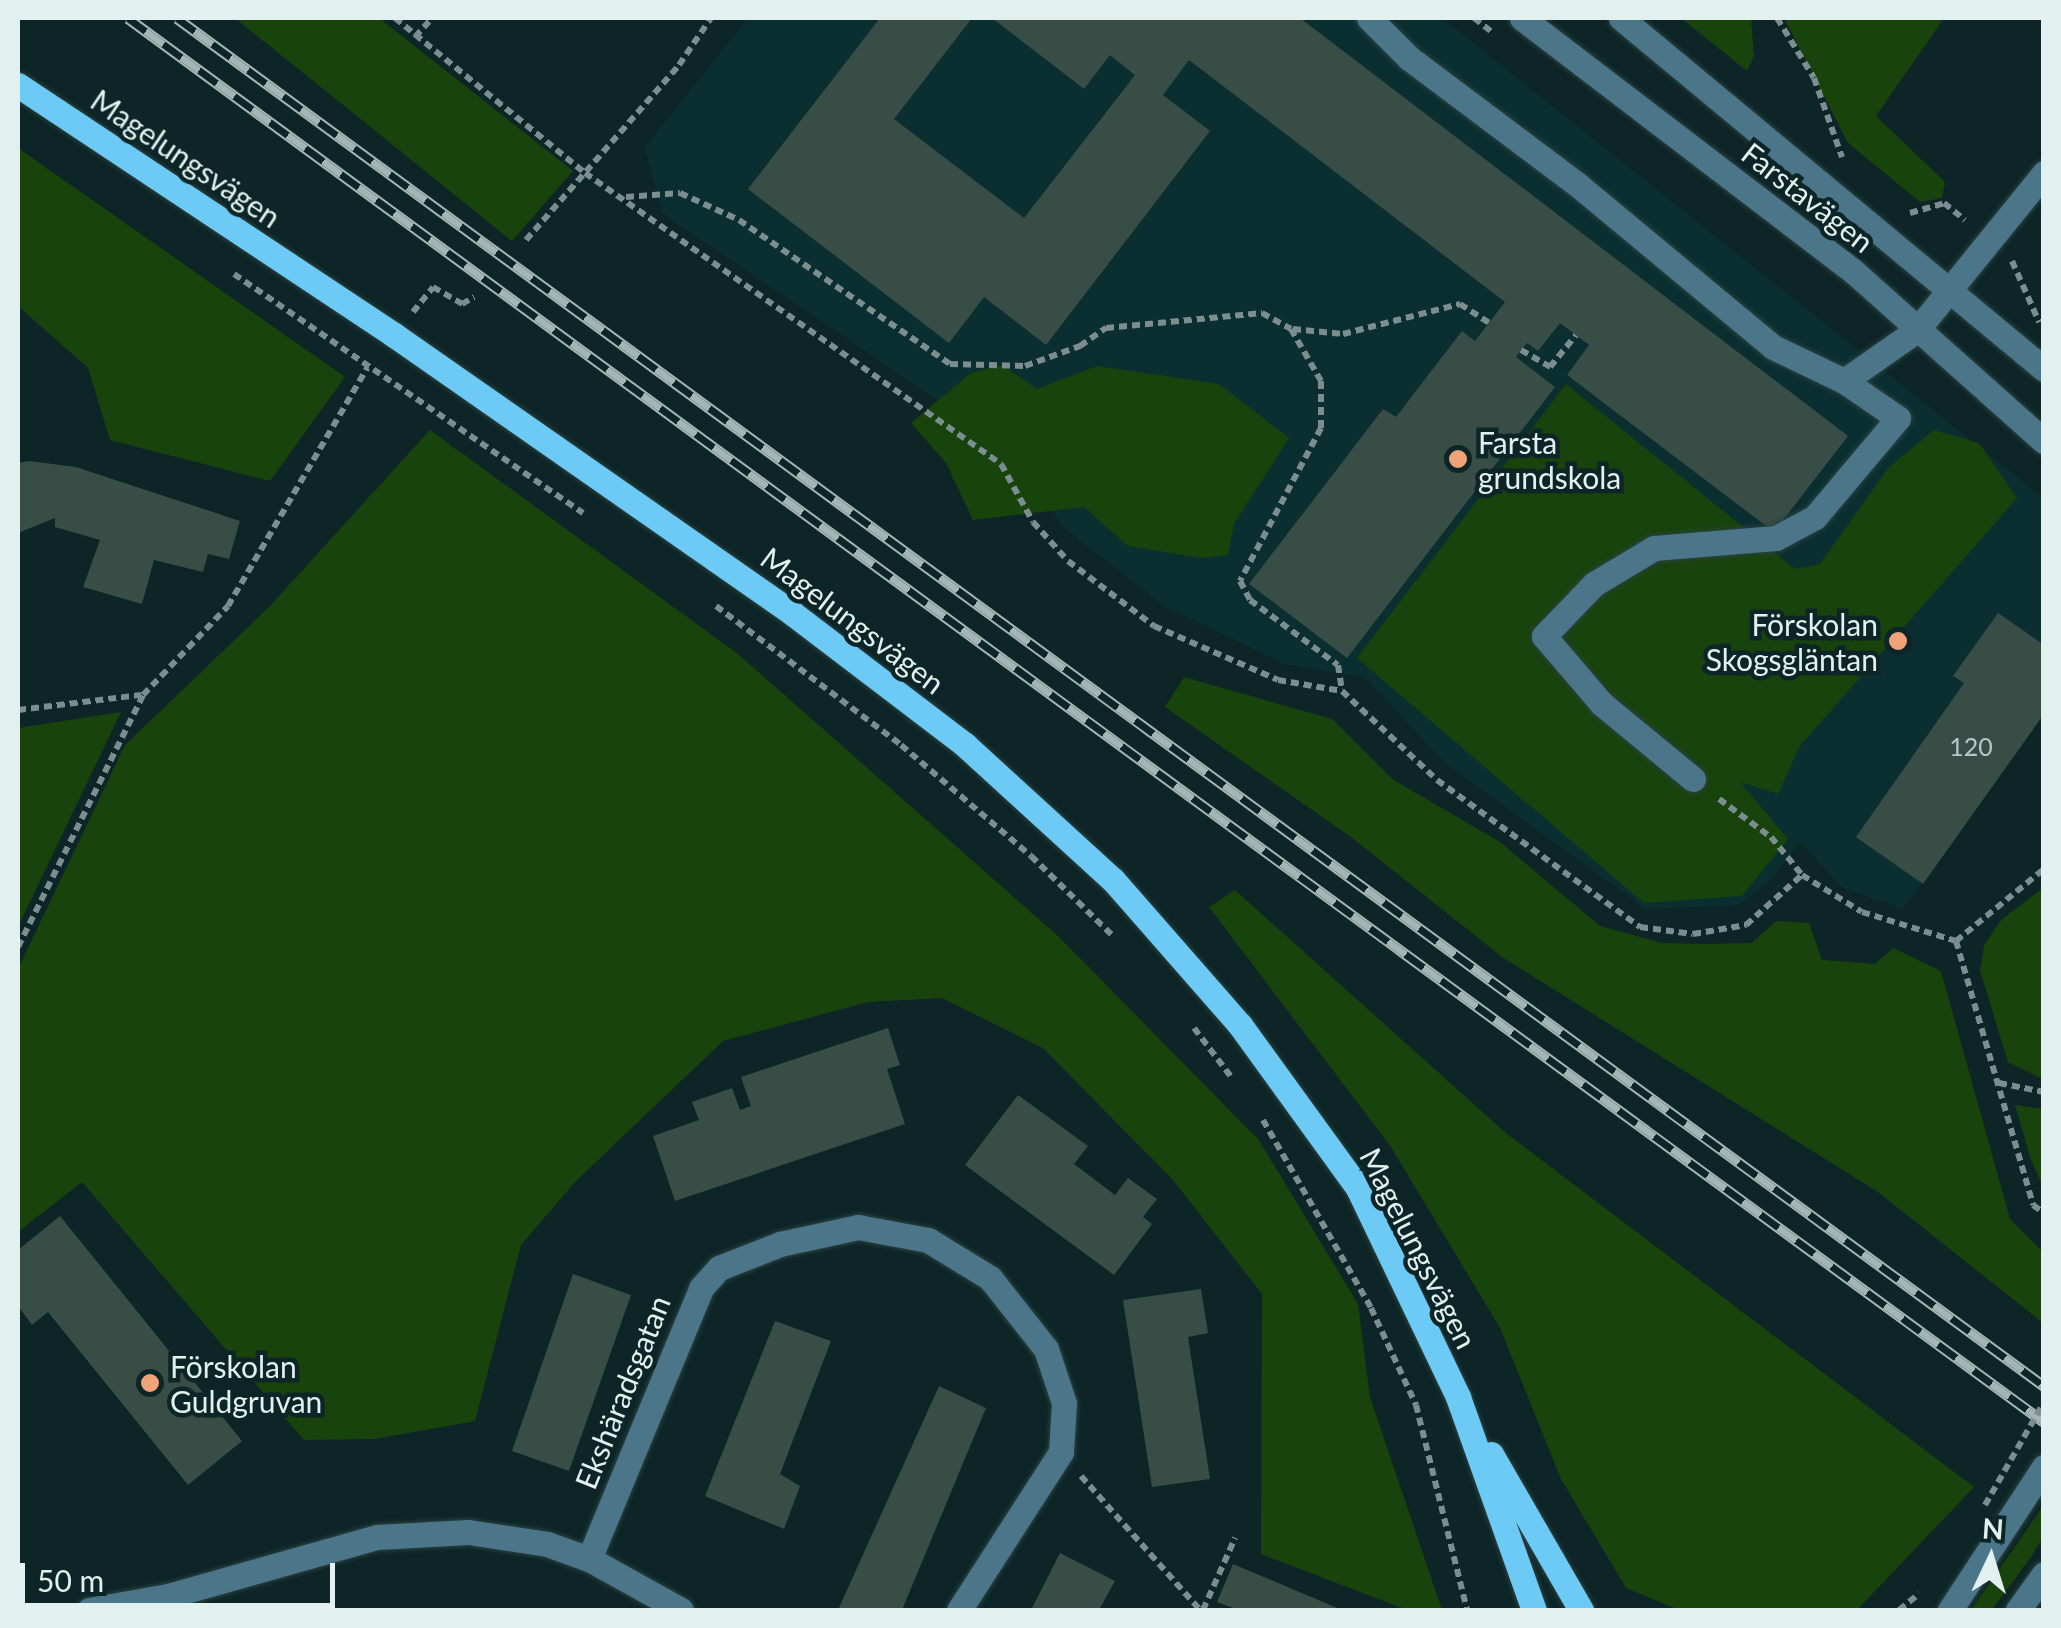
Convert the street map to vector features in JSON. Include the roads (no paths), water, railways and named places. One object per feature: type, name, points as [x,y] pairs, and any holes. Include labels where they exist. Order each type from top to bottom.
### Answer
[{"type":"main road","name":"Magelungsvägen","points":[[18,85],[394,335],[792,613],[966,745],[1112,880],[1240,1025],[1358,1188],[1458,1397],[1581,1610]]},
{"type":"main road","name":"Magelungsvägen","points":[[1458,1397],[1534,1610]]},
{"type":"street","points":[[1369,18],[1409,58],[1578,185],[1773,347],[1844,381],[1898,418],[1815,518],[1776,538],[1654,548],[1594,584],[1544,636],[1602,704],[1694,779]]},
{"type":"street","name":"Farstavägen","points":[[1522,18],[1853,270],[2044,441]]},
{"type":"street","name":"Farstavägen","points":[[1621,18],[2044,369]]},
{"type":"street","points":[[1844,381],[1917,330],[2044,173]]},
{"type":"street","name":"Ekshäradsgatan","points":[[589,1559],[700,1288],[719,1268],[780,1244],[858,1227],[928,1240],[990,1278],[1046,1350],[1064,1403],[1061,1452],[959,1610]]},
{"type":"street","points":[[1950,1610],[2044,1467]]},
{"type":"street","points":[[89,1610],[189,1600],[377,1538],[468,1532],[546,1544],[589,1559],[681,1610]]},
{"type":"street","points":[[2018,1610],[2044,1574]]},
{"type":"railway","points":[[128,18],[2044,1422]]},
{"type":"railway","points":[[177,18],[2044,1386]]},
{"type":"place","name":"Farsta grundskola","points":[[1458,459]]},
{"type":"place","name":"Förskolan Skogsgläntan","points":[[1898,641]]},
{"type":"place","name":"Förskolan Guldgruvan","points":[[150,1383]]}]
